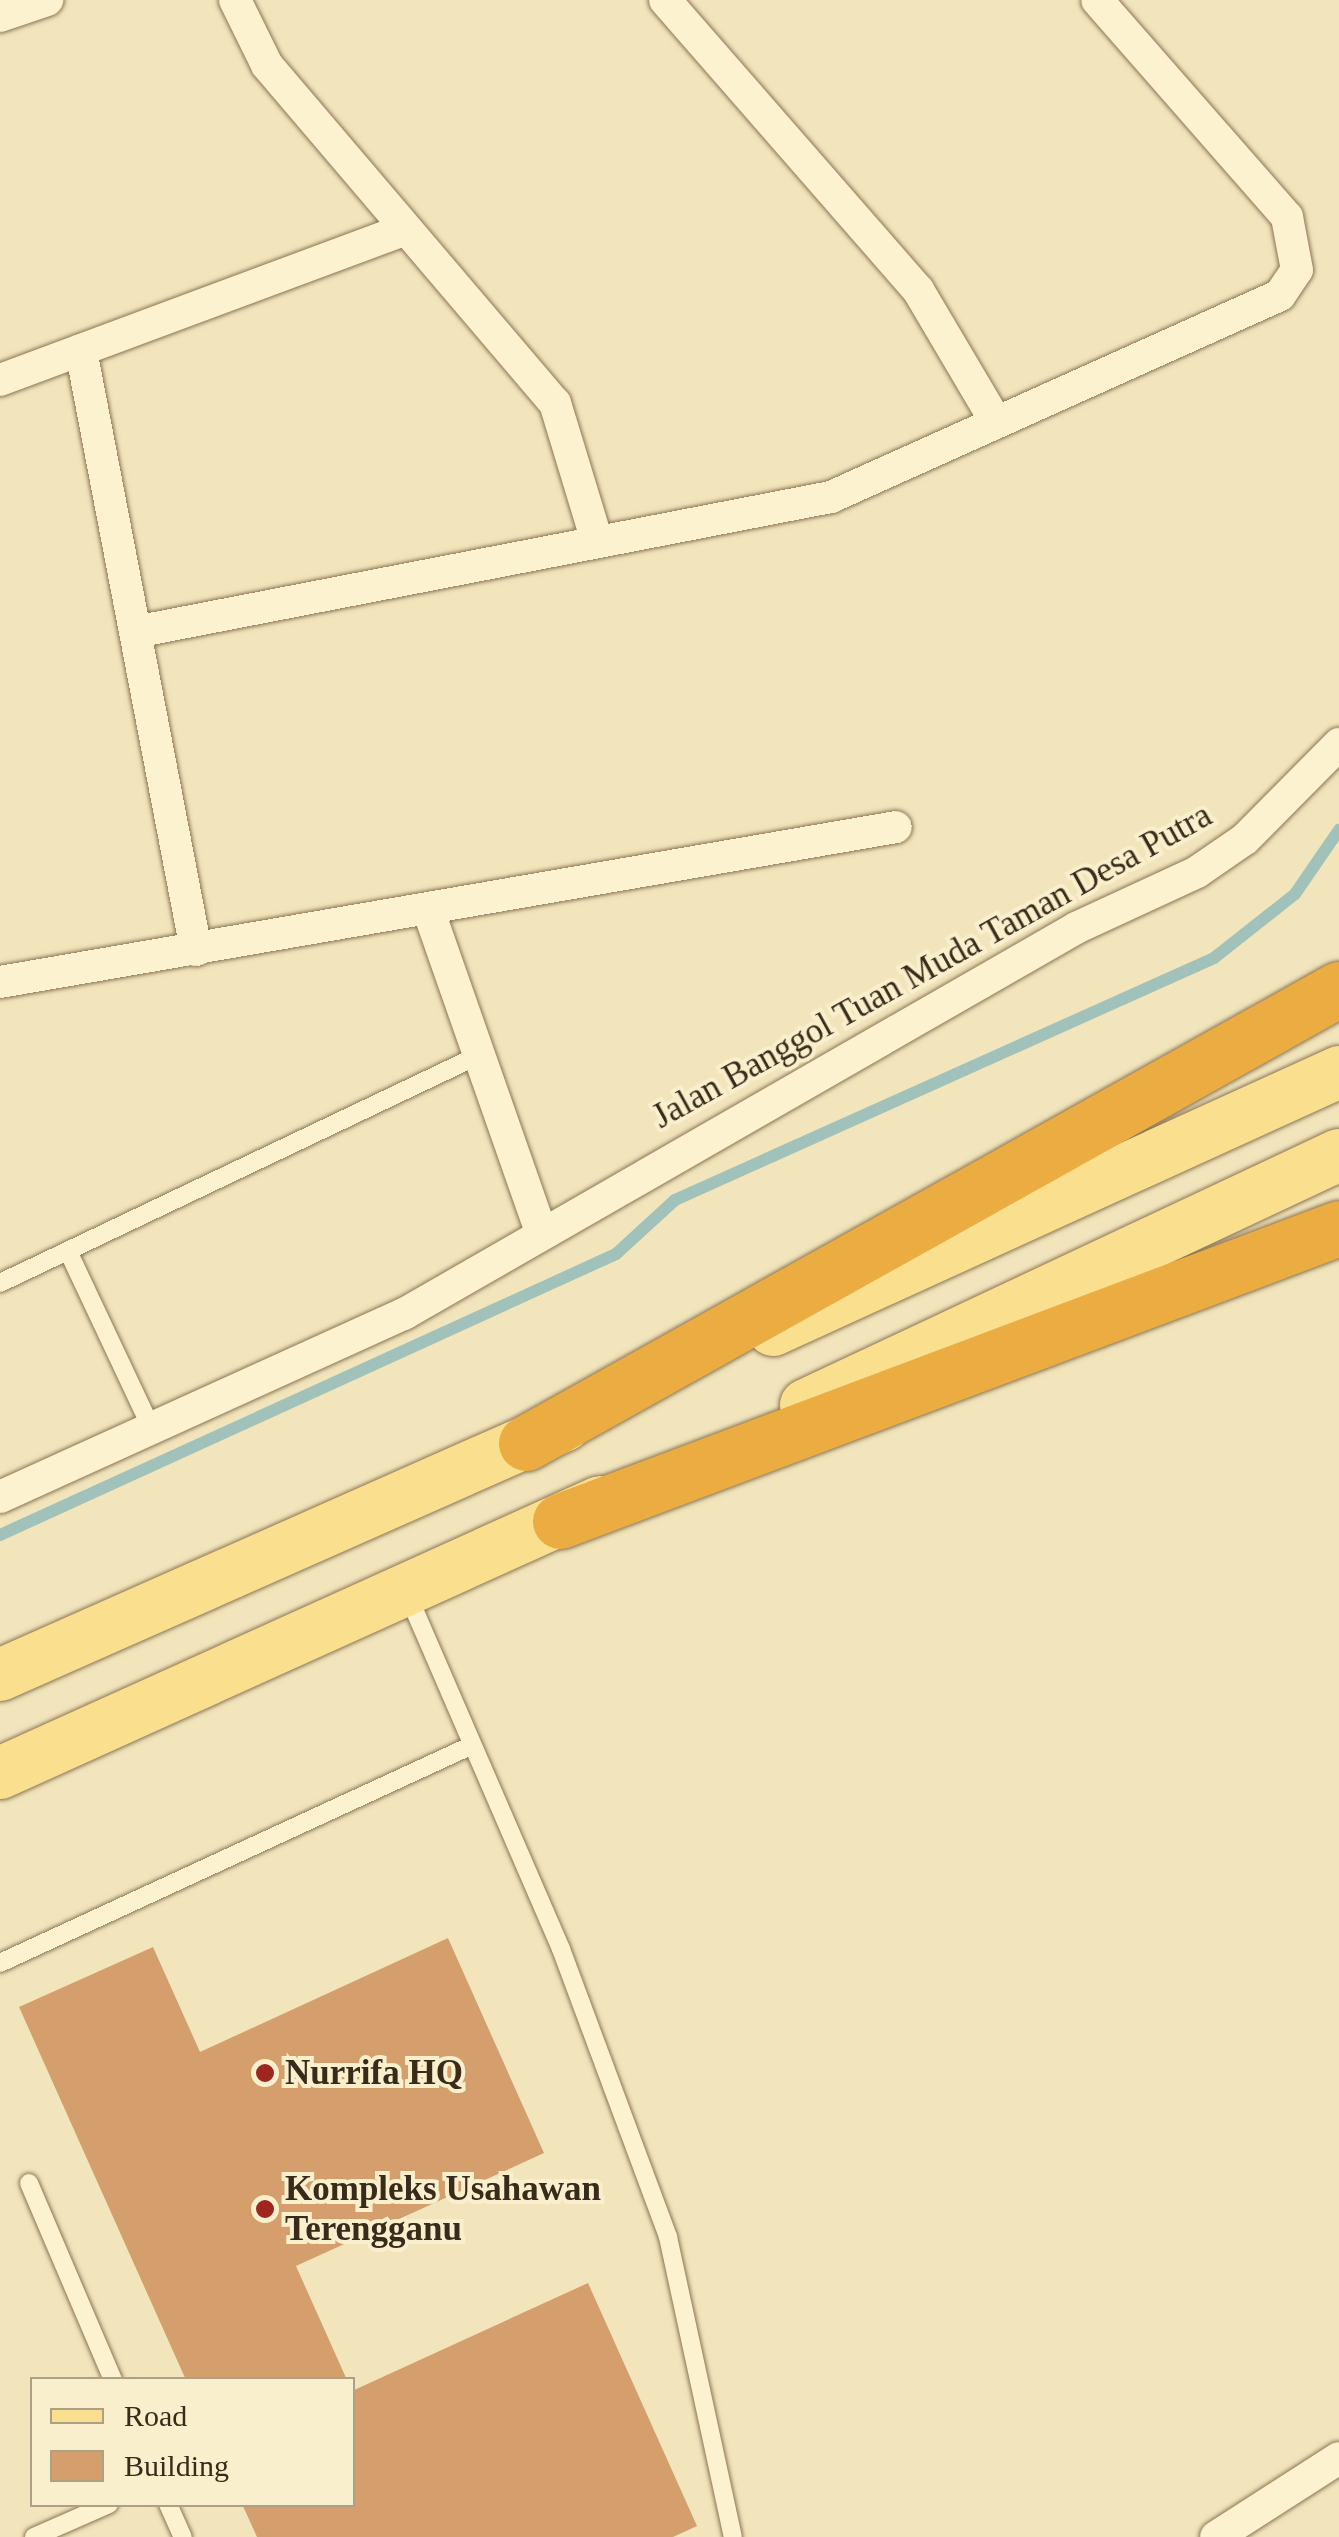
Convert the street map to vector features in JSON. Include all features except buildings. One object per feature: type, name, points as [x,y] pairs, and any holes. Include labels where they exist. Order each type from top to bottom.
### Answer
[{"type":"highway","points":[[526,1443],[1339,989]]},
{"type":"highway","points":[[560,1521],[1339,1228]]},
{"type":"main road","points":[[0,1676],[526,1443],[1339,1072]]},
{"type":"main road","points":[[0,1773],[407,1592],[1339,1155]]},
{"type":"street","points":[[0,16],[47,0]]},
{"type":"street","points":[[235,0],[267,65],[555,403],[597,541]]},
{"type":"street","points":[[666,0],[918,290],[995,420]]},
{"type":"street","points":[[134,632],[831,497],[1280,295],[1297,270],[1287,218],[1097,0]]},
{"type":"street","points":[[0,380],[404,230]]},
{"type":"street","points":[[80,350],[196,950]]},
{"type":"street","name":"Jalan Banggol Tuan Muda Taman Desa Putra","points":[[0,1498],[404,1314],[540,1229],[1076,928],[1197,872],[1245,839],[1339,744]]},
{"type":"street","points":[[0,982],[428,912],[896,827]]},
{"type":"street","points":[[428,912],[540,1229]]},
{"type":"street","points":[[1216,2537],[1339,2458]]},
{"type":"lane","points":[[0,1283],[479,1056]]},
{"type":"lane","points":[[68,1251],[151,1427]]},
{"type":"lane","points":[[407,1592],[466,1748],[560,1950],[668,2236],[733,2537]]},
{"type":"lane","points":[[0,1963],[466,1748]]},
{"type":"lane","points":[[29,2183],[113,2377]]},
{"type":"lane","points":[[34,2537],[101,2507]]},
{"type":"lane","points":[[169,2507],[183,2537]]},
{"type":"waterway","points":[[0,1535],[616,1254],[675,1200],[1214,958],[1295,894],[1339,830]]},
{"type":"place","name":"Nurrifa HQ","points":[[265,2073]]},
{"type":"place","name":"Kompleks Usahawan Terengganu","points":[[265,2209]]}]
